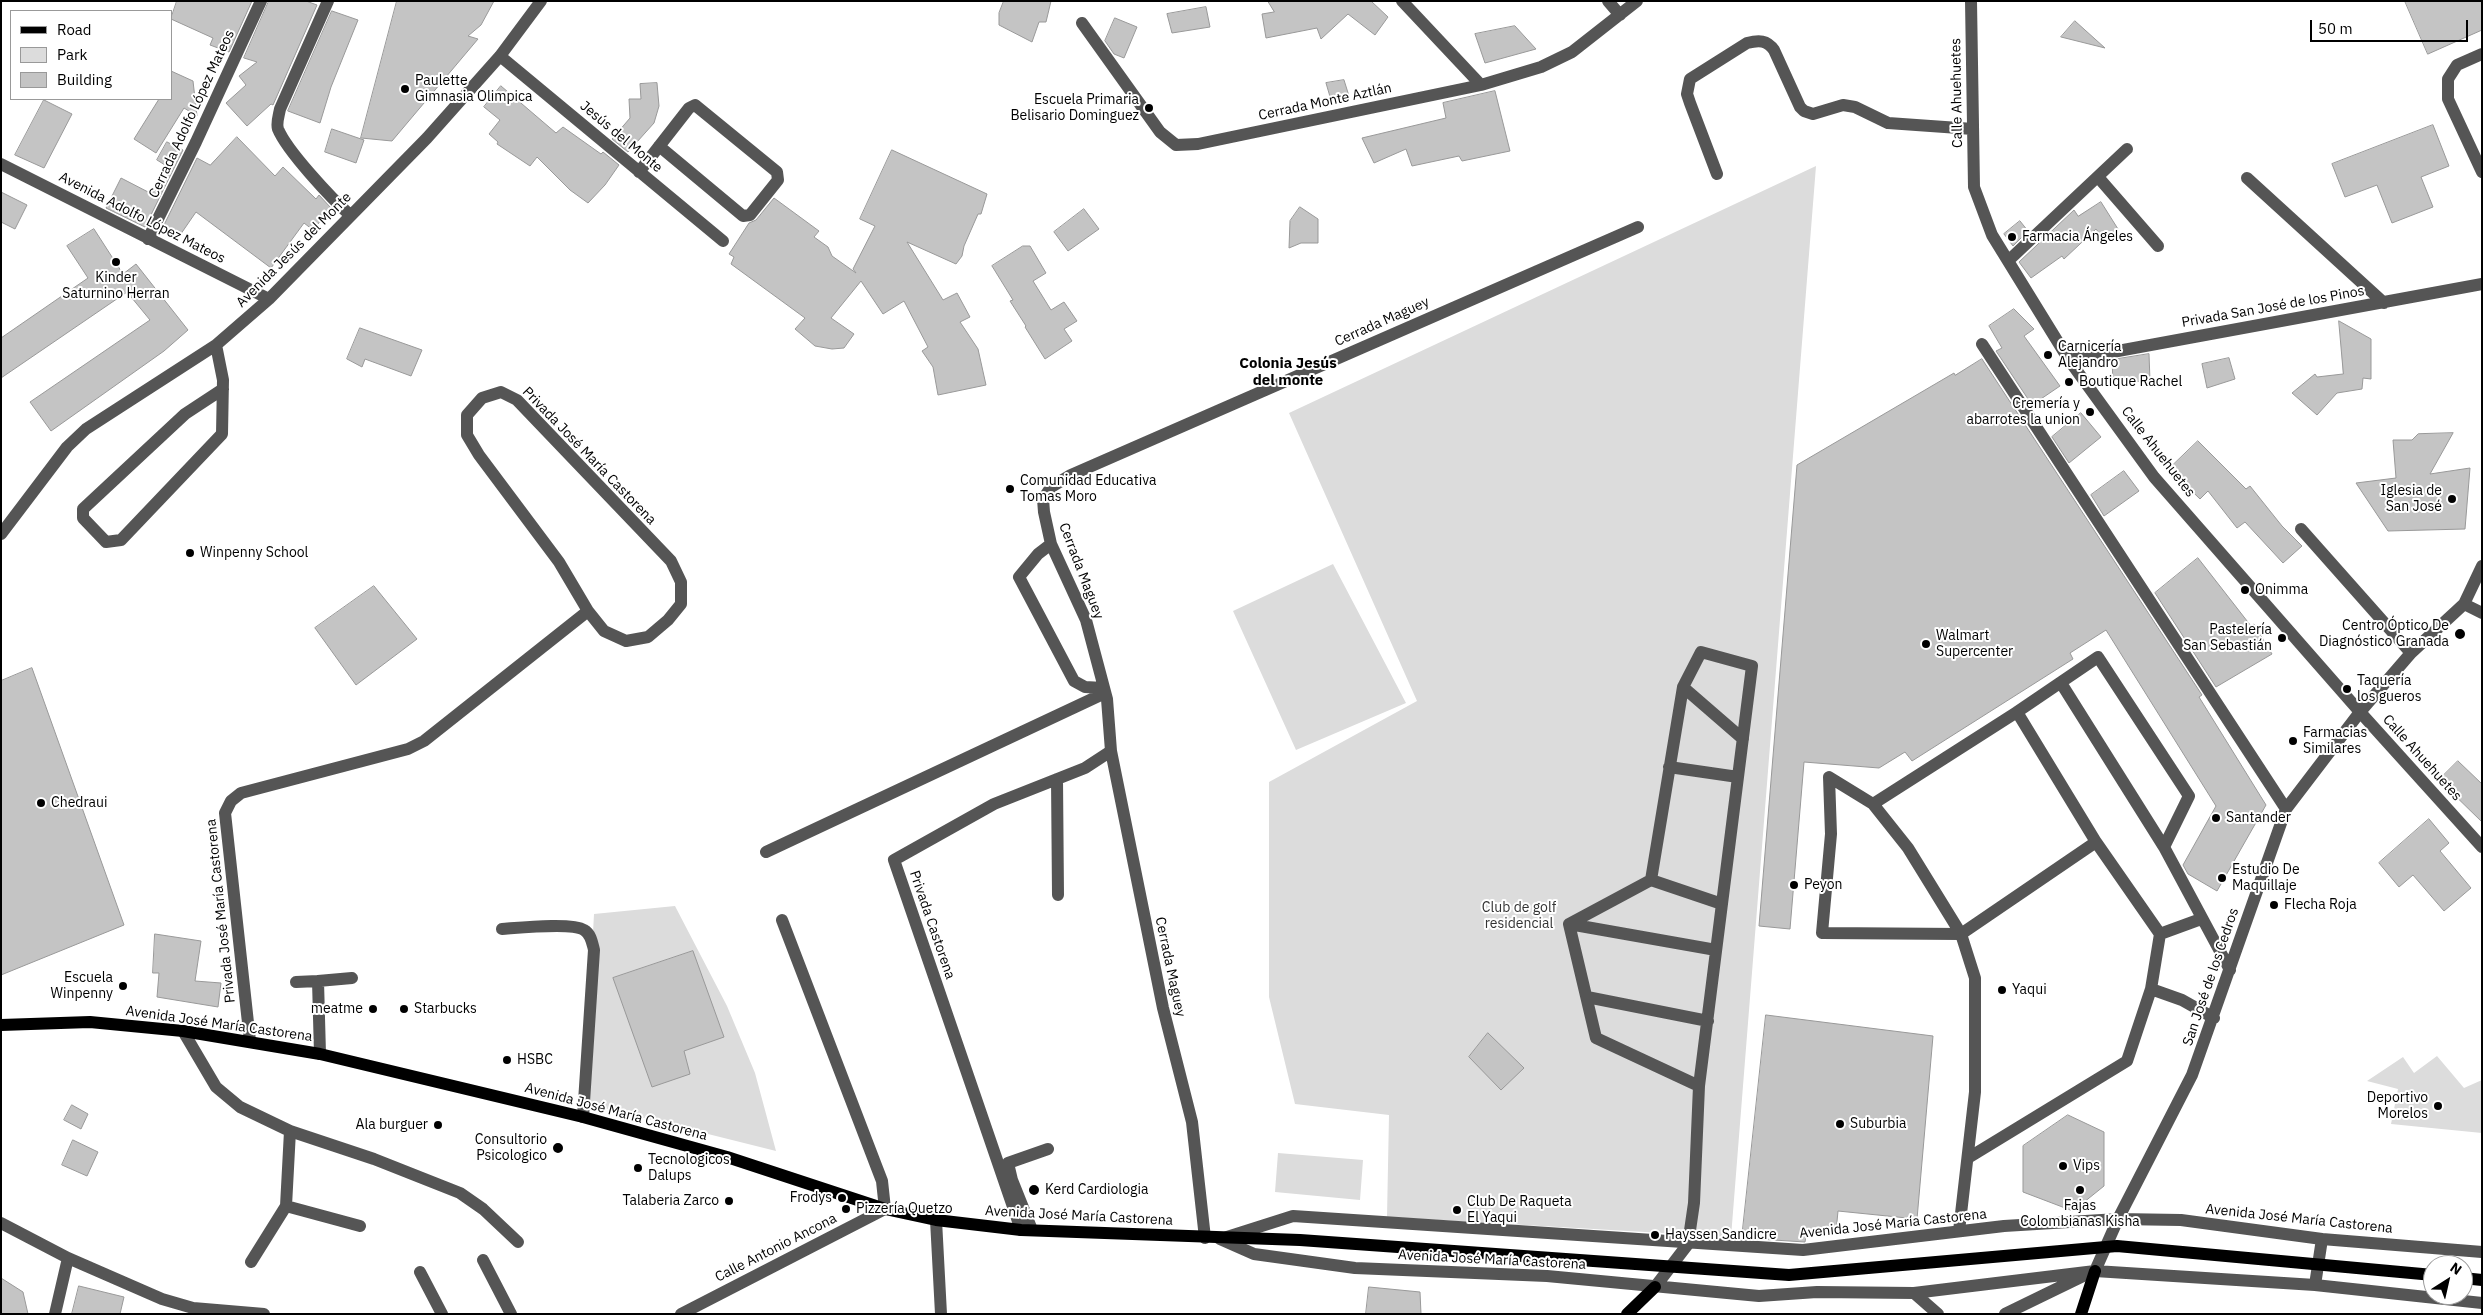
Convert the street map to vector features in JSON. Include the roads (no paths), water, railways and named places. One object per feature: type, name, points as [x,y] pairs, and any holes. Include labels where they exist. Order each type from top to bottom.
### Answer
[{"type":"main road","name":"Avenida José María Castorena","points":[[1,1025],[90,1022],[183,1031],[320,1054],[583,1117],[726,1157],[885,1209],[936,1220],[1026,1230],[1220,1239],[1300,1240],[1789,1275],[2117,1246],[2423,1274]]},
{"type":"main road","points":[[2081,1314],[2095,1271]]},
{"type":"main road","points":[[1627,1314],[1655,1287]]},
{"type":"street","name":"Cerrada Adolfo López Mateos","points":[[148,239],[196,142],[261,1]]},
{"type":"street","points":[[328,1],[280,110],[277,126],[291,149],[335,202],[350,215]]},
{"type":"street","name":"Avenida Jesús del Monte","points":[[1,534],[68,447],[86,429],[216,345],[269,299],[427,138],[500,56],[541,1]]},
{"type":"street","points":[[1402,1],[1481,85]]},
{"type":"street","points":[[1608,1],[1620,15]]},
{"type":"street","name":"Cerrada Monte Aztlán","points":[[1082,23],[1160,132],[1176,145],[1198,144],[1481,85],[1549,64],[1572,52],[1637,1]]},
{"type":"street","name":"Calle Ahuehuetes","points":[[1971,1],[1974,187],[1992,235],[2070,360],[2154,477],[2360,712],[2482,847]]},
{"type":"street","points":[[1717,174],[1687,94],[1690,79],[1747,43],[1756,40],[1770,44],[1800,107],[1809,114],[1843,105],[1855,107],[1888,123],[1973,129]]},
{"type":"street","points":[[2482,54],[2457,65],[2448,79],[2448,99],[2482,172]]},
{"type":"street","name":"Jesús del Monte","points":[[500,56],[723,241]]},
{"type":"street","points":[[639,172],[659,146],[689,108],[695,105],[777,172],[778,180],[750,214],[743,216],[659,146]]},
{"type":"street","points":[[2008,261],[2127,150]]},
{"type":"street","name":"Avenida Adolfo López Mateos","points":[[1,164],[269,299]]},
{"type":"street","points":[[2098,177],[2158,246]]},
{"type":"street","points":[[2247,178],[2384,303]]},
{"type":"street","name":"Cerrada Maguey","points":[[1205,1238],[1192,1122],[1163,1008],[1111,751],[1104,691],[1086,620],[1052,544],[1044,512],[1043,499],[1051,487],[1071,475],[1638,227]]},
{"type":"street","name":"Privada San José de los Pinos","points":[[2070,360],[2482,284]]},
{"type":"street","points":[[1982,344],[2286,809]]},
{"type":"street","points":[[216,345],[223,389],[222,434],[121,540],[106,542],[83,518],[83,509],[185,414],[223,389]]},
{"type":"street","name":"Privada José María Castorena","points":[[501,392],[517,400],[670,561],[681,582],[681,604],[668,620],[648,637],[626,641],[604,631],[588,611],[559,562],[479,455],[467,435],[467,415],[482,398],[501,392]]},
{"type":"street","points":[[2301,529],[2411,653]]},
{"type":"street","points":[[1052,544],[1038,554],[1019,577],[1074,681],[1085,687],[1104,691]]},
{"type":"street","name":"San José de los Cedros","points":[[2095,1271],[2118,1219],[2192,1075],[2214,1018],[2286,809],[2360,712],[2411,653],[2464,604],[2482,566]]},
{"type":"street","points":[[2464,604],[2482,613]]},
{"type":"street","name":"Privada José María Castorena","points":[[250,1041],[225,814],[231,801],[241,793],[408,749],[424,741],[588,611]]},
{"type":"street","points":[[1651,880],[1683,687],[1701,652],[1752,666],[1699,1086],[1694,1203],[1688,1244],[1655,1287]]},
{"type":"street","points":[[1873,804],[2017,712],[2098,657],[2189,796],[2164,847]]},
{"type":"street","points":[[2061,683],[2164,847],[2230,970]]},
{"type":"street","points":[[1683,687],[1743,740]]},
{"type":"street","points":[[766,852],[1104,691]]},
{"type":"street","points":[[1968,1158],[2127,1061],[2151,988],[2160,934],[2096,842],[2017,712]]},
{"type":"street","name":"Privada Castorena","points":[[1026,1230],[894,860],[994,804],[1084,768],[1111,751]]},
{"type":"street","points":[[1669,768],[1738,777]]},
{"type":"street","points":[[1959,1231],[1976,1092],[1975,978],[1961,934],[1908,848],[1873,804],[1829,776],[1831,834],[1822,933],[1961,934],[2096,842]]},
{"type":"street","points":[[1057,779],[1058,895]]},
{"type":"street","points":[[1569,924],[1651,880],[1722,904]]},
{"type":"street","points":[[2160,934],[2201,919]]},
{"type":"street","points":[[782,920],[878,1168],[882,1181],[885,1209]]},
{"type":"street","points":[[1569,924],[1716,950]]},
{"type":"street","points":[[1569,924],[1596,1038],[1699,1086]]},
{"type":"street","points":[[502,929],[572,926],[583,929],[592,938],[594,950],[583,1117]]},
{"type":"street","points":[[296,982],[352,978]]},
{"type":"street","points":[[318,981],[320,1054]]},
{"type":"street","points":[[2151,988],[2182,1000],[2214,1018]]},
{"type":"street","points":[[1587,997],[1708,1021]]},
{"type":"street","points":[[183,1031],[216,1087],[240,1107],[290,1131],[382,1162],[460,1193],[483,1209],[518,1242]]},
{"type":"street","points":[[251,1262],[286,1206],[290,1131]]},
{"type":"street","points":[[1026,1230],[1008,1162],[1048,1149]]},
{"type":"street","points":[[286,1206],[360,1226]]},
{"type":"street","name":"Calle Antonio Ancona","points":[[681,1314],[885,1209]]},
{"type":"street","name":"Avenida José María Castorena","points":[[1220,1239],[1293,1216],[1545,1232],[1688,1244],[1803,1250],[1959,1231],[2118,1219],[2181,1220],[2322,1239],[2482,1252]]},
{"type":"street","points":[[936,1220],[941,1314]]},
{"type":"street","points":[[1,1223],[68,1258],[162,1299],[192,1308],[264,1314]]},
{"type":"street","name":"Avenida José María Castorena","points":[[1220,1239],[1254,1254],[1355,1268],[1546,1276],[1759,1296],[1817,1292],[1914,1293],[2095,1271],[2315,1284],[2482,1303]]},
{"type":"street","points":[[2315,1284],[2322,1239]]},
{"type":"street","points":[[55,1314],[68,1258]]},
{"type":"street","points":[[483,1260],[511,1314]]},
{"type":"street","points":[[2005,1314],[2095,1271]]},
{"type":"street","points":[[420,1272],[442,1314]]},
{"type":"street","points":[[1914,1293],[1938,1314]]},
{"type":"place","name":"Paulette Gimnasia Olimpica","points":[[405,89]]},
{"type":"place","name":"Escuela Primaria Belisario Dominguez","points":[[1149,108]]},
{"type":"place","name":"Farmacia Ángeles","points":[[2012,237]]},
{"type":"place","name":"Kinder Saturnino Herran","points":[[116,262]]},
{"type":"place","name":"Carnicería Alejandro","points":[[2048,355]]},
{"type":"place","name":"Boutique Rachel","points":[[2069,382]]},
{"type":"place","name":"Cremería y abarrotes la union","points":[[2090,412]]},
{"type":"place","name":"Comunidad Educativa Tomas Moro","points":[[1010,489]]},
{"type":"place","name":"Iglesia de San José","points":[[2452,499]]},
{"type":"place","name":"Winpenny School","points":[[190,553]]},
{"type":"place","name":"Onimma","points":[[2245,590]]},
{"type":"place","name":"Centro Óptico De Diagnóstico Granada","points":[[2460,634]]},
{"type":"place","name":"Pastelería San Sebastián","points":[[2282,638]]},
{"type":"place","name":"Walmart Supercenter","points":[[1926,644]]},
{"type":"place","name":"Taquería los gueros","points":[[2347,689]]},
{"type":"place","name":"Farmacias Similares","points":[[2293,741]]},
{"type":"place","name":"Chedraui","points":[[41,803]]},
{"type":"place","name":"Santander","points":[[2216,818]]},
{"type":"place","name":"Estudio De Maquillaje","points":[[2222,878]]},
{"type":"place","name":"Peyon","points":[[1794,885]]},
{"type":"place","name":"Flecha Roja","points":[[2274,905]]},
{"type":"place","name":"Escuela Winpenny","points":[[123,986]]},
{"type":"place","name":"Yaqui","points":[[2002,990]]},
{"type":"place","name":"meatme","points":[[373,1009]]},
{"type":"place","name":"Starbucks","points":[[404,1009]]},
{"type":"place","name":"HSBC","points":[[507,1060]]},
{"type":"place","name":"Deportivo Morelos","points":[[2438,1106]]},
{"type":"place","name":"Suburbia","points":[[1840,1124]]},
{"type":"place","name":"Ala burguer","points":[[438,1125]]},
{"type":"place","name":"Consultorio Psicologico","points":[[558,1148]]},
{"type":"place","name":"Vips","points":[[2063,1166]]},
{"type":"place","name":"Tecnologicos Dalups","points":[[638,1168]]},
{"type":"place","name":"Kerd Cardiologia","points":[[1034,1190]]},
{"type":"place","name":"Fajas Colombianas Kisha","points":[[2080,1190]]},
{"type":"place","name":"Frodys","points":[[842,1198]]},
{"type":"place","name":"Talaberia Zarco","points":[[729,1201]]},
{"type":"place","name":"Pizzería Quetzo","points":[[846,1209]]},
{"type":"place","name":"Club De Raqueta El Yaqui","points":[[1457,1210]]},
{"type":"place","name":"Hayssen Sandicre","points":[[1655,1235]]},
{"type":"district","name":"Colonia Jesús del monte","points":[[1288,372]]},
{"type":"park label","name":"Club de golf residencial","points":[[1519,916]]}]
